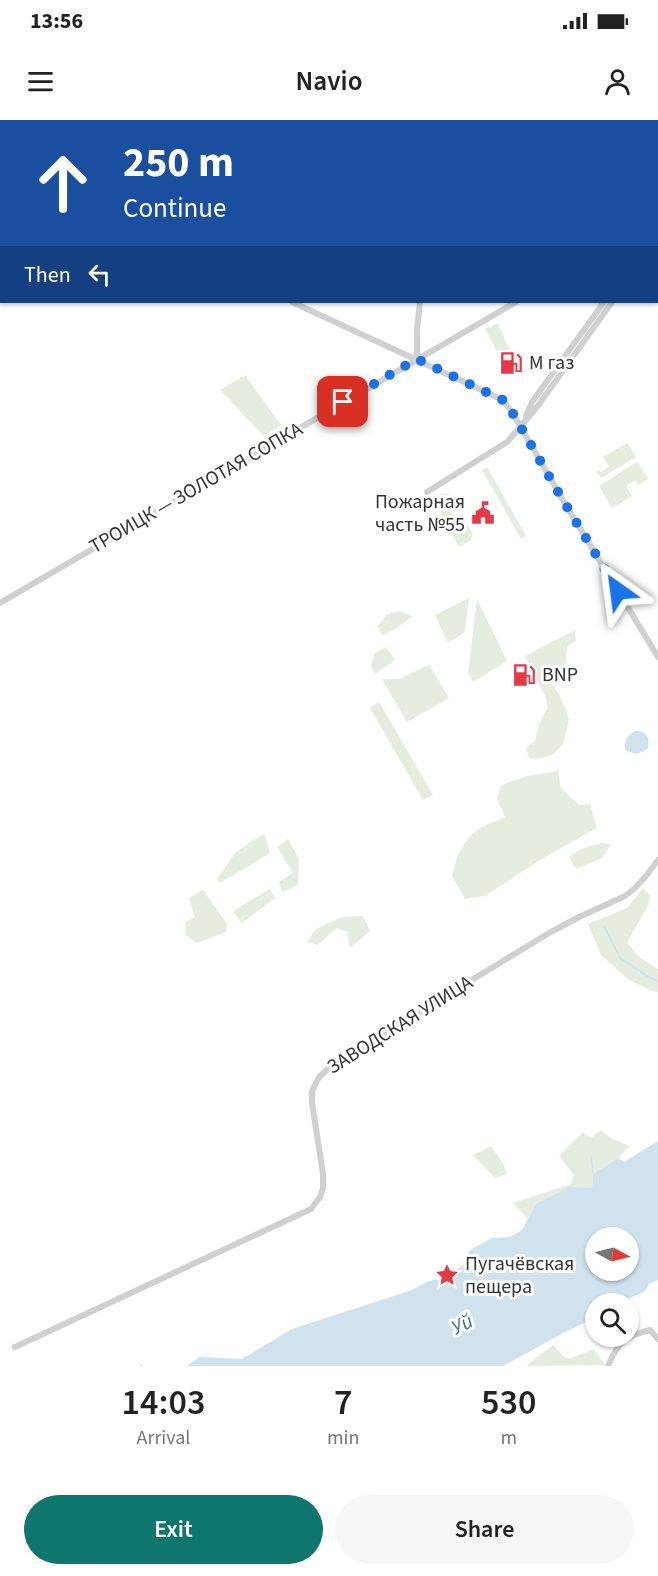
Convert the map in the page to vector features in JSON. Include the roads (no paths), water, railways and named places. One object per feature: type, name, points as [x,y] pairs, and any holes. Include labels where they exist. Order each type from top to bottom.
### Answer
[{"type":"street","points":[[294,303],[503,400],[658,657]]},
{"type":"street","points":[[417,359],[420,303]]},
{"type":"street","name":"ТРОИЦК — ЗОЛОТАЯ СОПКА","points":[[0,603],[514,303]]},
{"type":"street","points":[[520,427],[532,402],[603,303]]},
{"type":"street","points":[[427,492],[507,442],[537,407],[611,303]]},
{"type":"street","name":"ЗАВОДСКАЯ УЛИЦА","points":[[15,1347],[311,1209],[320,1197],[323,1188],[312,1103],[312,1091],[319,1077],[332,1065],[549,933],[625,896],[635,888],[658,860]]},
{"type":"street","points":[[608,1366],[624,1339],[650,1330],[658,1339]]},
{"type":"water","points":[[635,731],[647,735],[648,748],[642,752],[636,753],[625,749],[627,738]]},
{"type":"water","name":"Уй","points":[[658,1141],[658,1280],[649,1284],[644,1292],[639,1294],[585,1293],[585,1323],[503,1366],[187,1366],[199,1357],[242,1359],[292,1329],[412,1290],[429,1281],[438,1279],[447,1281],[452,1272],[462,1266],[470,1250],[492,1238],[510,1237],[522,1230],[536,1204],[569,1187],[592,1188],[593,1174],[618,1158],[624,1162]]},
{"type":"waterway","points":[[604,926],[620,958],[658,981]]},
{"type":"waterway","points":[[591,1156],[593,1173]]},
{"type":"place","name":"М газ","points":[[511,363]]},
{"type":"place","name":"Пожарная часть №55","points":[[483,513]]},
{"type":"place","name":"BNP","points":[[524,675]]},
{"type":"place","name":"Пугачёвская пещера","points":[[447,1275]]}]
